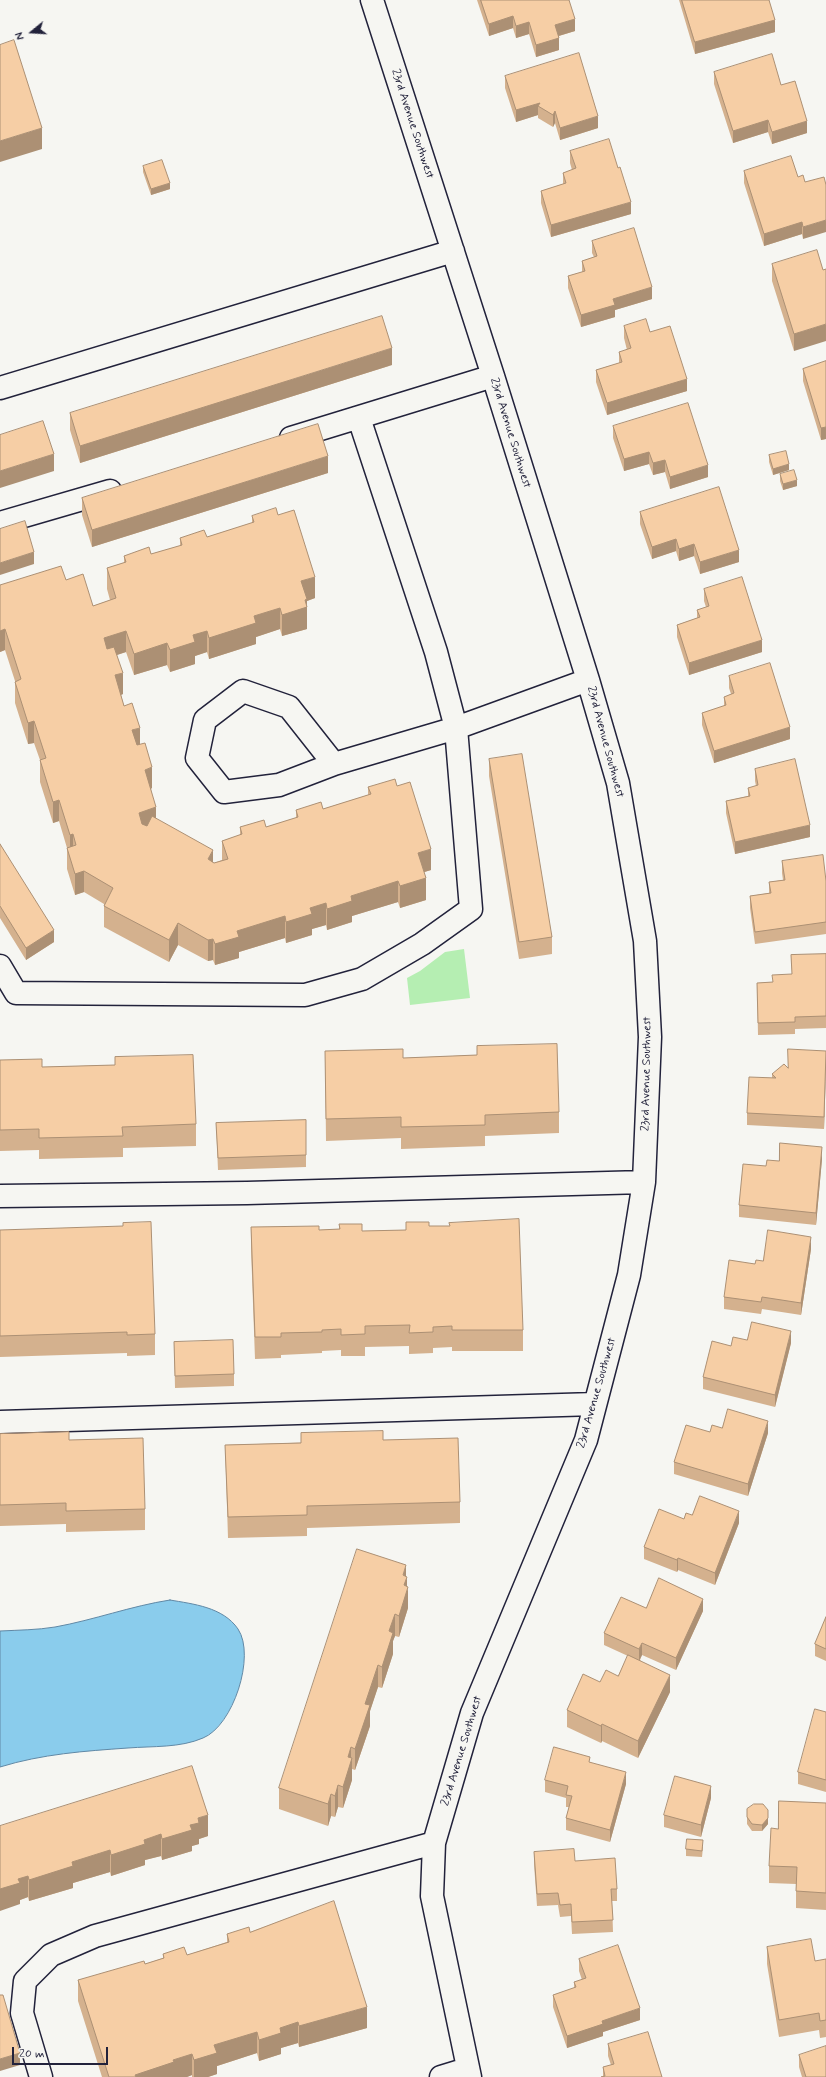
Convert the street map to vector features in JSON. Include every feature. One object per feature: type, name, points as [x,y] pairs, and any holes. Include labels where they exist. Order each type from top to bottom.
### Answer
[{"type":"street","name":"23rd Avenue Southwest","points":[[372,0],[493,376],[588,680],[618,783],[645,940],[650,1037],[644,1182],[629,1275],[586,1440],[472,1713],[434,1843],[432,1896],[468,2073]]},
{"type":"street","points":[[0,388],[453,251]]},
{"type":"street","points":[[275,443],[493,376]]},
{"type":"street","points":[[0,966],[16,993],[305,995],[362,978],[422,944],[471,909],[456,728],[436,652],[359,418]]},
{"type":"street","points":[[0,523],[130,485]]},
{"type":"street","points":[[334,764],[289,706],[243,691],[205,720],[197,758],[224,792],[279,785],[334,764],[456,728],[588,680]]},
{"type":"street","points":[[0,1196],[247,1193],[644,1182]]},
{"type":"street","points":[[0,1422],[595,1404]]},
{"type":"street","points":[[41,2077],[22,2014],[25,1981],[51,1955],[95,1936],[434,1843]]},
{"type":"street","points":[[441,2077],[468,2073]]},
{"type":"green space","points":[[464,949],[470,998],[410,1005],[407,978],[420,971],[445,952]]},
{"type":"water","points":[[170,1600],[198,1605],[216,1611],[232,1622],[238,1629],[243,1641],[243,1672],[238,1689],[224,1720],[214,1731],[203,1738],[185,1744],[80,1752],[32,1759],[0,1767],[0,1631],[55,1627]]},
{"type":"building","points":[[481,0],[569,0],[575,19],[555,25],[559,38],[536,45],[529,22],[516,26],[513,16],[489,24]]},
{"type":"building","points":[[682,0],[769,0],[775,20],[695,42]]},
{"type":"building","points":[[14,40],[42,128],[0,141],[0,45]]},
{"type":"building","points":[[579,53],[598,116],[560,128],[555,111],[553,115],[538,106],[540,103],[516,110],[505,76]]},
{"type":"building","points":[[772,54],[781,85],[795,81],[807,121],[772,132],[768,120],[733,131],[714,72]]},
{"type":"building","points":[[609,139],[631,202],[551,225],[541,191],[566,183],[563,173],[576,168],[570,151]]},
{"type":"building","points":[[791,156],[798,177],[803,175],[805,182],[824,177],[826,185],[826,220],[803,227],[802,222],[764,234],[744,171]]},
{"type":"building","points":[[162,160],[170,183],[151,189],[143,166]]},
{"type":"building","points":[[634,228],[652,287],[613,299],[615,305],[581,315],[568,276],[585,271],[582,261],[597,256],[592,241]]},
{"type":"building","points":[[817,250],[823,270],[826,269],[826,324],[794,334],[772,264]]},
{"type":"building","points":[[382,316],[392,348],[80,446],[70,413]]},
{"type":"building","points":[[646,319],[650,332],[670,326],[687,379],[607,403],[596,370],[622,362],[619,352],[631,348],[624,326]]},
{"type":"building","points":[[826,361],[826,427],[821,428],[803,369]]},
{"type":"building","points":[[688,403],[708,465],[670,477],[665,460],[653,463],[649,452],[624,459],[613,426]]},
{"type":"building","points":[[43,421],[54,454],[0,471],[0,435]]},
{"type":"building","points":[[318,424],[328,456],[92,530],[82,498]]},
{"type":"building","points":[[786,451],[789,464],[773,469],[769,455]]},
{"type":"building","points":[[794,470],[797,480],[783,484],[780,474]]},
{"type":"building","points":[[719,487],[739,550],[700,562],[694,544],[679,549],[676,539],[652,547],[640,512]]},
{"type":"building","points":[[276,508],[278,515],[294,510],[315,577],[301,581],[307,599],[305,600],[307,607],[282,615],[280,608],[254,616],[256,623],[209,638],[207,631],[193,635],[195,642],[170,650],[167,643],[134,654],[126,631],[104,638],[107,649],[114,647],[123,673],[115,675],[124,706],[132,703],[140,728],[132,730],[137,745],[145,743],[152,767],[145,770],[156,807],[139,813],[142,824],[147,826],[152,816],[213,850],[208,859],[214,863],[228,859],[222,841],[242,834],[240,827],[264,820],[266,827],[298,817],[296,810],[321,802],[323,809],[371,794],[368,787],[395,779],[397,786],[410,782],[431,849],[418,853],[426,878],[400,886],[398,881],[351,896],[352,901],[327,909],[326,903],[310,908],[312,914],[286,922],[285,916],[237,931],[239,937],[215,944],[213,939],[208,940],[178,923],[169,940],[104,906],[113,888],[84,871],[75,874],[67,848],[76,845],[73,834],[70,835],[59,800],[53,802],[40,760],[46,758],[34,721],[28,723],[15,682],[21,679],[5,629],[0,631],[0,585],[61,566],[66,580],[83,574],[93,606],[116,598],[107,568],[126,562],[124,556],[149,547],[151,554],[182,545],[180,538],[204,530],[207,537],[254,522],[252,516]]},
{"type":"building","points":[[25,521],[34,552],[0,563],[0,529]]},
{"type":"building","points":[[742,577],[762,640],[689,663],[677,625],[700,617],[697,610],[709,606],[704,589]]},
{"type":"building","points":[[770,663],[790,727],[714,751],[702,713],[726,705],[724,697],[734,693],[729,676]]},
{"type":"building","points":[[522,754],[552,937],[519,942],[489,759]]},
{"type":"building","points":[[795,759],[810,825],[735,842],[726,801],[750,796],[748,788],[758,785],[755,769]]},
{"type":"building","points":[[0,844],[54,930],[26,948],[0,906]]},
{"type":"building","points":[[823,855],[826,881],[826,922],[755,932],[750,896],[771,893],[769,882],[785,880],[782,861]]},
{"type":"building","points":[[826,954],[826,1016],[795,1017],[795,1022],[758,1023],[757,983],[773,982],[772,975],[792,974],[791,955]]},
{"type":"building","points":[[557,1044],[559,1112],[485,1115],[485,1125],[401,1127],[401,1117],[326,1119],[325,1051],[403,1049],[403,1058],[477,1055],[477,1046]]},
{"type":"building","points":[[788,1049],[826,1051],[824,1117],[747,1113],[749,1077],[776,1078],[772,1074],[784,1064],[788,1068]]},
{"type":"building","points":[[193,1055],[196,1124],[122,1127],[123,1136],[39,1138],[39,1129],[0,1130],[0,1060],[42,1059],[42,1067],[115,1065],[115,1057]]},
{"type":"building","points":[[306,1120],[306,1155],[218,1158],[216,1123]]},
{"type":"building","points":[[780,1143],[822,1147],[816,1213],[739,1205],[743,1164],[766,1166],[767,1160],[779,1161]]},
{"type":"building","points":[[519,1219],[523,1330],[452,1330],[452,1326],[433,1327],[433,1332],[409,1333],[410,1325],[365,1326],[365,1334],[341,1335],[341,1329],[322,1330],[322,1332],[281,1333],[281,1337],[255,1337],[251,1227],[319,1226],[319,1230],[340,1229],[339,1224],[362,1224],[362,1231],[406,1230],[406,1222],[429,1222],[429,1226],[450,1226],[449,1223]]},
{"type":"building","points":[[151,1222],[155,1334],[127,1335],[127,1332],[0,1336],[0,1230],[123,1226],[123,1223]]},
{"type":"building","points":[[768,1230],[811,1237],[801,1303],[762,1297],[761,1302],[724,1297],[729,1260],[755,1264],[756,1260],[763,1261]]},
{"type":"building","points":[[752,1322],[791,1331],[775,1395],[703,1377],[712,1341],[731,1346],[733,1337],[747,1340]]},
{"type":"building","points":[[233,1340],[234,1374],[175,1376],[174,1342]]},
{"type":"building","points":[[728,1409],[768,1421],[748,1484],[674,1462],[686,1425],[710,1432],[712,1425],[722,1428]]},
{"type":"building","points":[[383,1431],[383,1440],[458,1438],[460,1502],[307,1506],[307,1515],[228,1517],[225,1445],[301,1443],[301,1433]]},
{"type":"building","points":[[69,1432],[69,1440],[143,1438],[145,1509],[66,1511],[66,1503],[0,1505],[0,1434]]},
{"type":"building","points":[[700,1496],[739,1511],[715,1573],[678,1558],[677,1560],[644,1547],[659,1509],[684,1519],[686,1513],[692,1515]]},
{"type":"building","points":[[357,1549],[406,1565],[403,1575],[407,1577],[404,1585],[408,1587],[399,1616],[395,1614],[389,1631],[393,1633],[382,1667],[378,1665],[365,1704],[370,1705],[355,1749],[351,1747],[348,1757],[352,1758],[343,1787],[338,1785],[335,1796],[331,1794],[328,1804],[279,1788]]},
{"type":"building","points":[[659,1578],[703,1599],[676,1658],[642,1643],[639,1649],[604,1633],[621,1597],[646,1608]]},
{"type":"building","points":[[826,1617],[826,1649],[815,1644]]},
{"type":"building","points":[[628,1655],[670,1675],[638,1741],[567,1710],[583,1674],[600,1682],[606,1670],[618,1676]]},
{"type":"building","points":[[815,1709],[826,1712],[826,1780],[798,1772]]},
{"type":"building","points":[[554,1747],[590,1757],[589,1762],[626,1772],[610,1830],[566,1818],[572,1796],[566,1795],[568,1786],[545,1780]]},
{"type":"building","points":[[192,1766],[208,1815],[198,1818],[199,1823],[190,1825],[192,1830],[162,1839],[161,1834],[144,1840],[145,1844],[111,1855],[110,1850],[72,1862],[73,1866],[29,1880],[28,1876],[18,1879],[20,1883],[0,1889],[0,1826]]},
{"type":"building","points":[[675,1776],[711,1786],[701,1825],[664,1815]]},
{"type":"building","points":[[779,1801],[826,1803],[826,1893],[796,1891],[797,1867],[769,1866],[771,1828],[778,1829]]},
{"type":"building","points":[[754,1804],[763,1804],[768,1810],[768,1818],[762,1825],[752,1824],[747,1817],[747,1809]]},
{"type":"building","points":[[687,1839],[703,1840],[702,1851],[686,1849]]},
{"type":"building","points":[[574,1849],[575,1861],[615,1858],[617,1889],[611,1889],[613,1920],[572,1922],[571,1904],[560,1905],[558,1893],[537,1894],[534,1852]]},
{"type":"building","points":[[334,1901],[367,2007],[299,2026],[298,2022],[280,2028],[281,2033],[259,2040],[257,2032],[214,2045],[217,2053],[194,2060],[192,2054],[173,2060],[174,2062],[135,2075],[136,2077],[109,2077],[78,1980],[144,1961],[145,1964],[164,1958],[163,1954],[184,1947],[187,1955],[229,1942],[227,1934],[249,1927],[250,1932]]},
{"type":"building","points":[[811,1939],[815,1961],[826,1959],[826,2020],[820,2021],[819,2013],[779,2020],[767,1947]]},
{"type":"building","points":[[618,1945],[640,2008],[602,2021],[603,2024],[567,2036],[553,1995],[576,1987],[574,1982],[586,1978],[579,1959]]},
{"type":"building","points":[[0,1995],[3,1995],[20,2053],[0,2059]]},
{"type":"building","points":[[648,2032],[662,2077],[601,2077],[605,2076],[603,2067],[614,2064],[608,2044]]},
{"type":"building","points":[[826,2046],[826,2077],[806,2077],[799,2055]]}]
